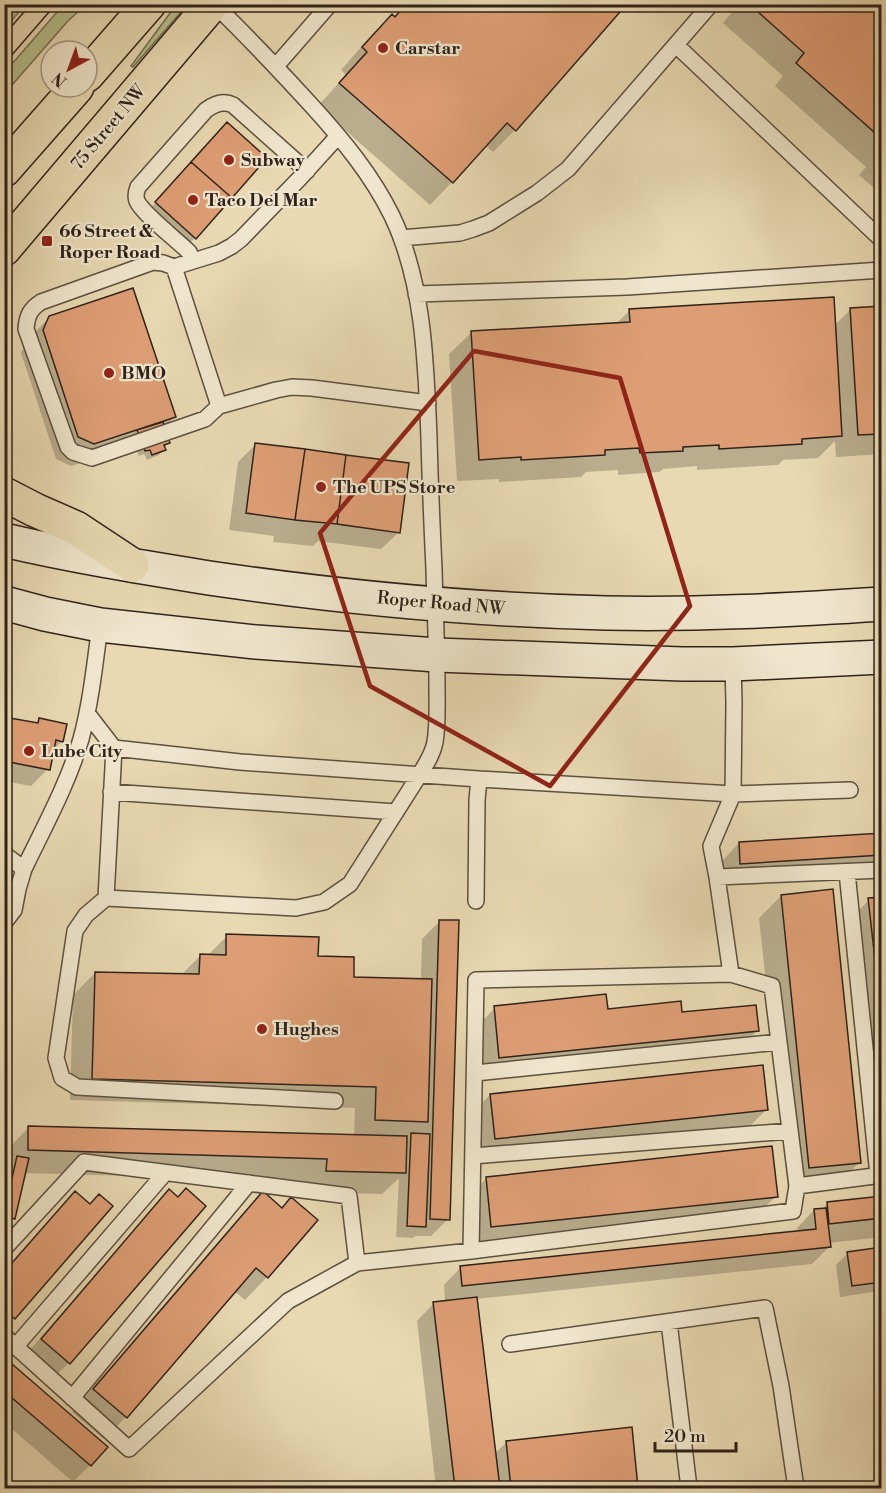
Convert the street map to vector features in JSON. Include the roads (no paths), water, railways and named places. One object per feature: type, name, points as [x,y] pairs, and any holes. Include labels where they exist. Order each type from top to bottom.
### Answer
[{"type":"main road","points":[[99,61],[148,4]]},
{"type":"main road","name":"75 Street NW","points":[[4,249],[213,4]]},
{"type":"main road","points":[[4,170],[66,99]]},
{"type":"main road","points":[[4,494],[76,528],[132,565]]},
{"type":"main road","name":"Roper Road NW","points":[[4,540],[132,565],[314,592],[502,609],[607,613],[777,610],[882,604]]},
{"type":"main road","points":[[4,603],[100,625],[256,642],[437,655],[587,662],[733,664],[882,657]]},
{"type":"lane","points":[[213,4],[276,66],[338,136],[378,192],[401,238],[422,327],[428,403],[437,655],[435,744],[420,774],[350,884],[324,902],[296,908],[106,898],[86,915],[75,931],[56,1058],[62,1078],[76,1087],[335,1101]]},
{"type":"lane","points":[[276,66],[330,4]]},
{"type":"lane","points":[[401,238],[460,233],[489,223],[537,193],[568,169],[711,4]]},
{"type":"lane","points":[[676,45],[882,240]]},
{"type":"lane","points":[[193,261],[189,252],[142,209],[136,199],[136,193],[138,187],[206,110],[219,103],[233,105],[307,171]]},
{"type":"lane","points":[[338,136],[307,171],[232,246],[219,253],[174,267],[153,262],[41,302],[29,312],[26,329],[68,447],[73,452],[92,458],[205,418],[219,406],[292,387],[428,403]]},
{"type":"lane","points":[[174,267],[219,406]]},
{"type":"lane","points":[[416,294],[627,286],[882,270]]},
{"type":"lane","points":[[4,923],[14,910],[24,869],[65,781],[81,740],[100,625]]},
{"type":"lane","points":[[731,974],[711,846],[733,795],[733,664]]},
{"type":"lane","points":[[87,713],[114,748],[106,898]]},
{"type":"lane","points":[[114,748],[240,762],[733,795],[850,790]]},
{"type":"lane","points":[[476,901],[479,779]]},
{"type":"lane","points":[[111,792],[396,812]]},
{"type":"lane","points":[[4,854],[24,869]]},
{"type":"lane","points":[[717,877],[882,870]]},
{"type":"lane","points":[[797,1186],[880,1175],[847,872]]},
{"type":"lane","points":[[165,1173],[10,1341],[129,1449],[288,1301],[357,1263],[471,1251],[793,1211],[797,1186],[772,986],[731,974],[476,980],[471,1251]]},
{"type":"lane","points":[[475,1073],[779,1042]]},
{"type":"lane","points":[[473,1156],[790,1131]]},
{"type":"lane","points":[[4,1249],[84,1162],[349,1196],[357,1263]]},
{"type":"lane","points":[[72,1398],[249,1184]]},
{"type":"lane","points":[[510,1344],[765,1308],[782,1386],[796,1488]]},
{"type":"lane","points":[[669,1322],[689,1488]]},
{"type":"tram line","points":[[4,35],[31,4]]},
{"type":"tram line","points":[[4,64],[56,4]]},
{"type":"place","name":"Carstar","points":[[383,48]]},
{"type":"place","name":"Subway","points":[[229,160]]},
{"type":"place","name":"Taco Del Mar","points":[[193,200]]},
{"type":"place","name":"66 Street & Roper Road","points":[[47,241]]},
{"type":"place","name":"BMO","points":[[109,373]]},
{"type":"place","name":"The UPS Store","points":[[321,487]]},
{"type":"place","name":"Lube City","points":[[29,751]]},
{"type":"place","name":"Hughes","points":[[262,1029]]}]
